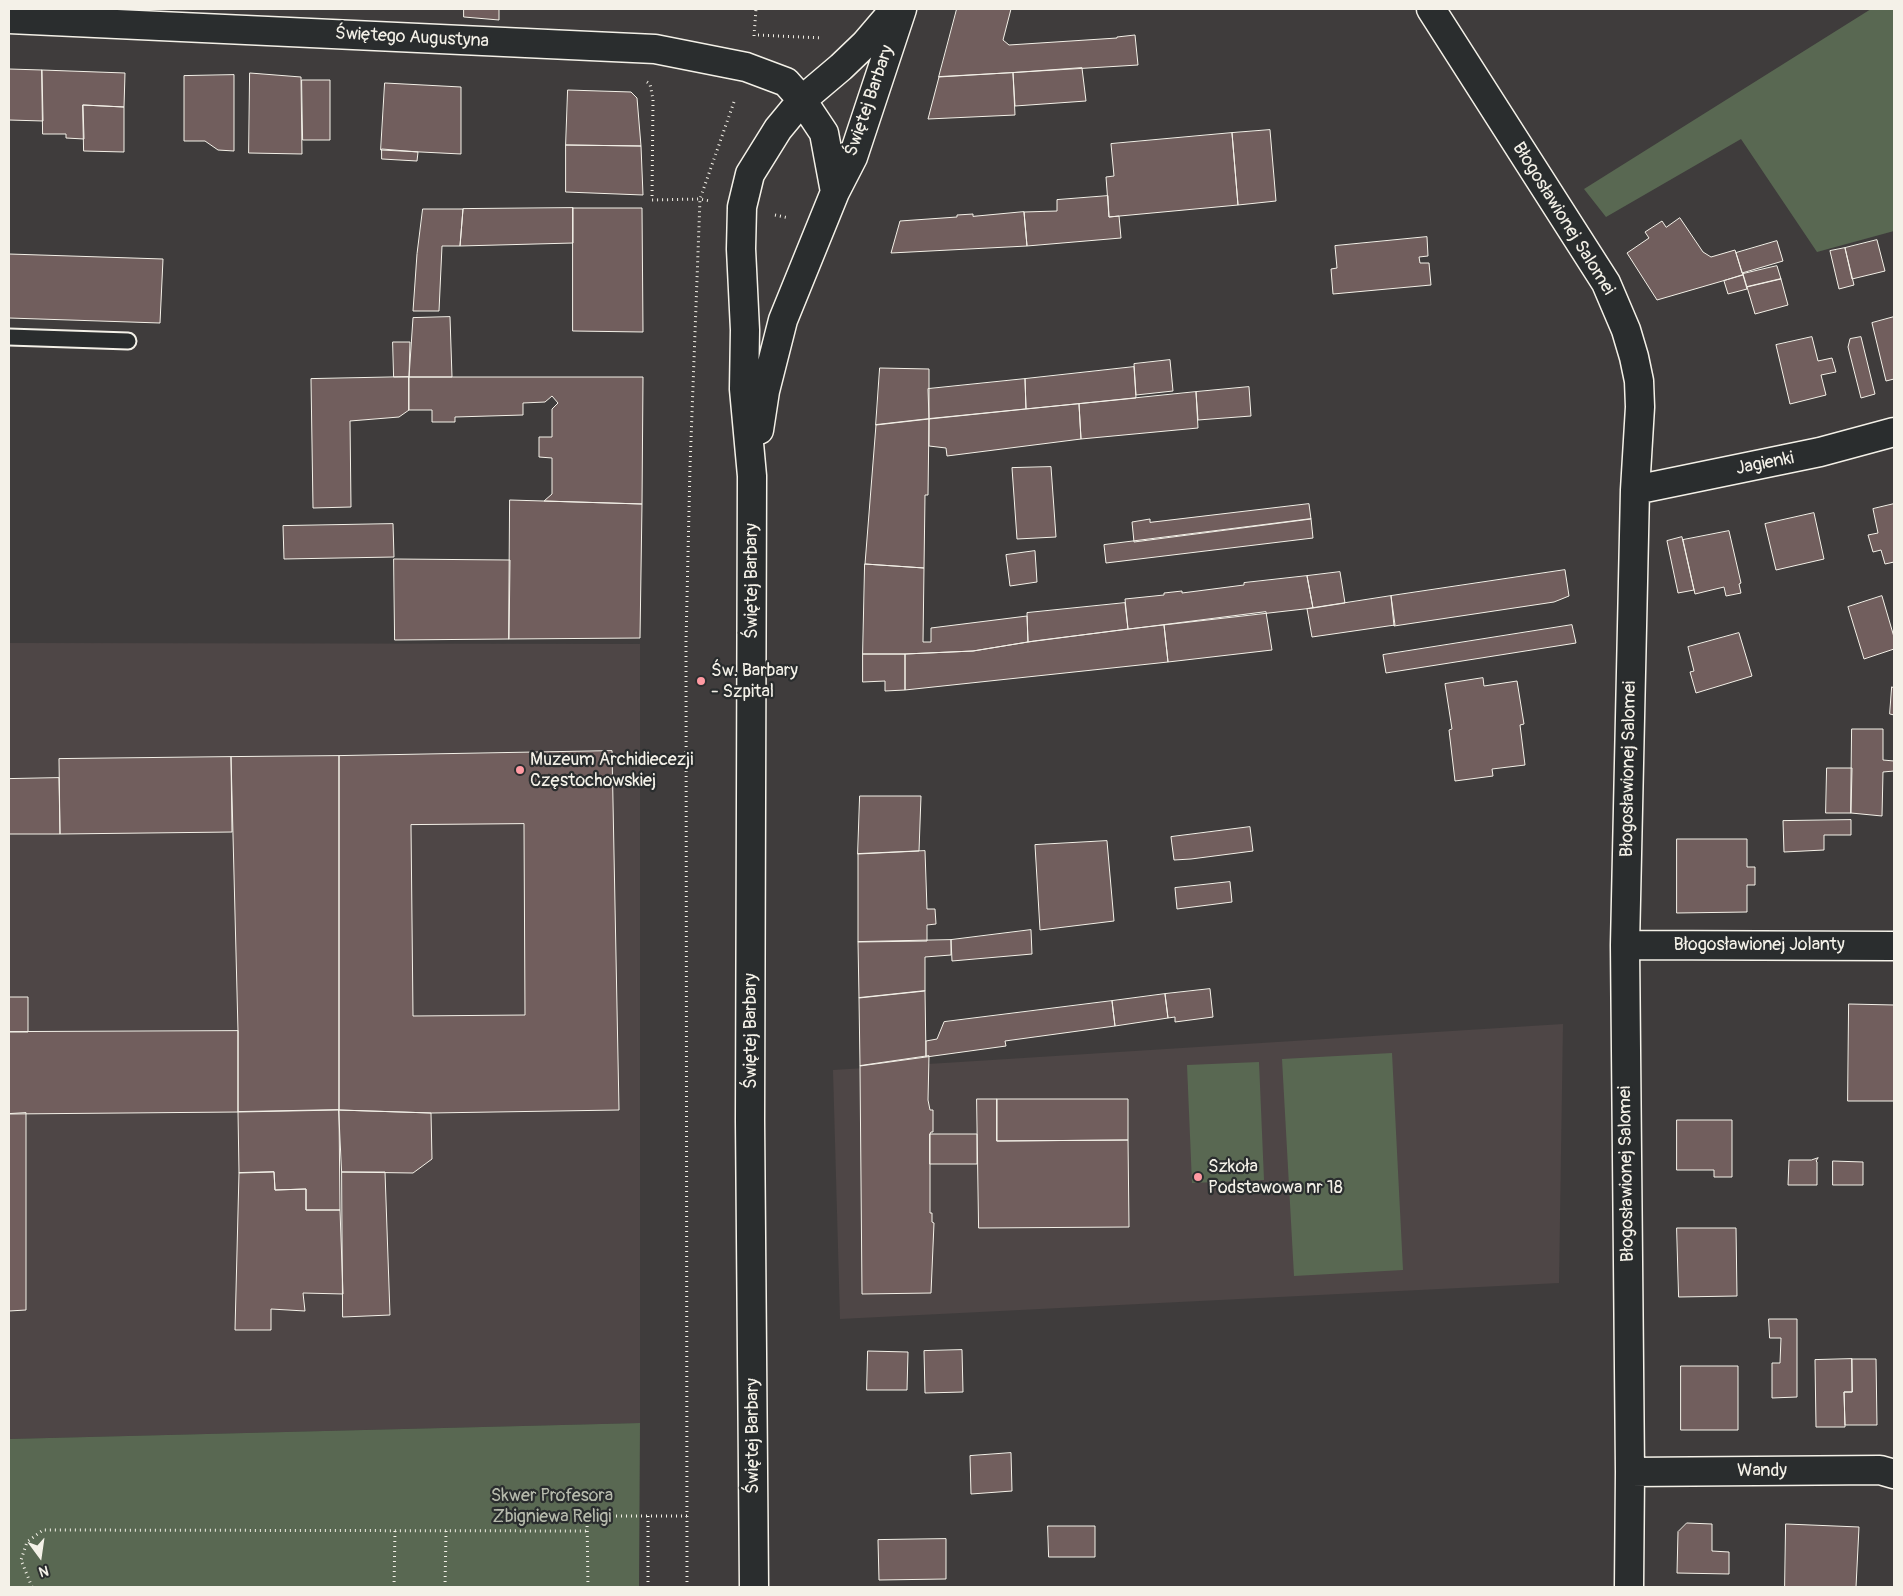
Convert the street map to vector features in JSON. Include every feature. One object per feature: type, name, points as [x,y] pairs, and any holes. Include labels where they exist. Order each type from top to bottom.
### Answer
[{"type":"street","name":"Świętej Barbary","points":[[754,1587],[750,1130],[752,476],[744,390],[745,330],[741,248],[742,207],[750,174],[760,155],[778,129],[802,100],[864,44],[895,9]]},
{"type":"street","name":"Świętej Barbary","points":[[752,476],[764,391],[783,320],[834,192],[853,157],[902,9]]},
{"type":"street","name":"Błogosławionej Salomei","points":[[1431,9],[1606,284],[1626,330],[1640,381],[1635,490],[1624,945],[1630,1472],[1629,1587]]},
{"type":"street","name":"Świętego Augustyna","points":[[9,20],[655,49],[746,67],[786,82],[802,100]]},
{"type":"street","name":"Świętej Barbary","points":[[802,100],[824,134],[834,192]]},
{"type":"street","name":"Jagienki","points":[[1635,490],[1820,452],[1894,432]]},
{"type":"street","name":"Błogosławionej Jolanty","points":[[1624,945],[1894,946]]},
{"type":"street","name":"Wandy","points":[[1630,1472],[1880,1470],[1894,1474]]},
{"type":"lane","points":[[9,337],[128,341]]},
{"type":"path","points":[[687,1587],[686,642],[690,467],[700,199],[746,67],[754,35],[756,9]]},
{"type":"path","points":[[642,78],[650,84],[653,99],[652,200],[700,199],[822,225]]},
{"type":"path","points":[[588,1587],[587,1516],[687,1516]]},
{"type":"path","points":[[648,1516],[648,1587]]},
{"type":"path","points":[[32,1587],[21,1560],[27,1542],[43,1530],[588,1531]]},
{"type":"path","points":[[394,1587],[395,1530]]},
{"type":"path","points":[[445,1587],[446,1531]]},
{"type":"shaded area","points":[[9,643],[640,644],[640,1423],[9,1439]]},
{"type":"shaded area","name":"Szkoła Podstawowa nr 18","points":[[1563,1024],[1559,1283],[840,1319],[833,1070]]},
{"type":"green space","points":[[1871,9],[1894,9],[1894,231],[1817,252],[1741,139],[1606,217],[1584,189]]},
{"type":"green space","points":[[1392,1053],[1403,1270],[1294,1276],[1282,1059]]},
{"type":"green space","points":[[1259,1062],[1264,1180],[1192,1183],[1187,1065]]},
{"type":"green space","name":"Skwer Profesora Zbigniewa Religi","points":[[640,1423],[639,1587],[9,1587],[9,1439]]},
{"type":"building","points":[[464,9],[499,9],[499,20],[464,17]]},
{"type":"building","points":[[957,9],[1011,9],[1003,40],[1009,45],[1117,38],[1135,35],[1138,65],[939,77]]},
{"type":"building","points":[[1082,68],[1086,101],[1015,106],[1013,73]]},
{"type":"building","points":[[9,69],[42,70],[43,121],[9,120]]},
{"type":"building","points":[[42,70],[125,73],[124,107],[83,105],[84,139],[66,138],[66,134],[43,134]]},
{"type":"building","points":[[250,73],[301,77],[302,154],[249,153]]},
{"type":"building","points":[[1013,73],[1015,115],[928,119],[939,77]]},
{"type":"building","points":[[234,75],[234,151],[218,150],[205,141],[184,141],[184,76]]},
{"type":"building","points":[[302,80],[330,80],[330,140],[303,140]]},
{"type":"building","points":[[385,83],[461,87],[461,154],[381,150]]},
{"type":"building","points":[[568,90],[631,92],[637,98],[641,146],[566,145]]},
{"type":"building","points":[[83,105],[124,107],[124,152],[84,151]]},
{"type":"building","points":[[1270,130],[1276,201],[1238,205],[1232,133]]},
{"type":"building","points":[[1232,133],[1238,205],[1109,217],[1106,177],[1114,176],[1111,144]]},
{"type":"building","points":[[566,145],[641,146],[643,195],[566,192]]},
{"type":"building","points":[[382,149],[418,152],[417,161],[382,159]]},
{"type":"building","points":[[1108,196],[1109,217],[1119,216],[1121,238],[1027,246],[1024,212],[1057,211],[1057,200]]},
{"type":"building","points":[[573,208],[642,208],[643,332],[573,331]]},
{"type":"building","points":[[573,208],[573,243],[460,246],[463,209]]},
{"type":"building","points":[[423,209],[463,209],[460,246],[442,246],[439,311],[413,311],[417,254]]},
{"type":"building","points":[[1024,212],[1027,246],[891,253],[900,221],[957,217],[957,215],[973,214],[973,216]]},
{"type":"building","points":[[1680,218],[1703,252],[1711,257],[1735,250],[1743,275],[1657,300],[1627,253],[1649,238],[1645,232],[1662,221],[1666,227]]},
{"type":"building","points":[[1427,237],[1428,256],[1419,257],[1420,263],[1429,263],[1431,285],[1333,294],[1331,269],[1337,268],[1335,246]]},
{"type":"building","points":[[1877,240],[1885,271],[1852,279],[1845,248]]},
{"type":"building","points":[[1777,241],[1783,261],[1742,273],[1736,253]]},
{"type":"building","points":[[1845,248],[1854,285],[1839,289],[1830,251]]},
{"type":"building","points":[[9,254],[163,259],[160,323],[9,318]]},
{"type":"building","points":[[1777,266],[1781,279],[1747,287],[1743,274]]},
{"type":"building","points":[[1743,275],[1747,289],[1728,294],[1724,281]]},
{"type":"building","points":[[1781,279],[1788,305],[1755,314],[1747,287]]},
{"type":"building","points":[[450,317],[452,377],[409,377],[413,318]]},
{"type":"building","points":[[1894,317],[1894,379],[1886,381],[1872,323]]},
{"type":"building","points":[[1812,337],[1818,361],[1832,358],[1836,372],[1821,375],[1826,395],[1790,404],[1776,345]]},
{"type":"building","points":[[1861,337],[1875,394],[1861,398],[1848,347],[1850,339]]},
{"type":"building","points":[[393,342],[410,342],[409,377],[394,377]]},
{"type":"building","points":[[1170,360],[1173,391],[1136,395],[1134,364]]},
{"type":"building","points":[[1134,367],[1136,398],[1026,409],[1025,379]]},
{"type":"building","points":[[880,368],[929,369],[929,419],[876,425]]},
{"type":"building","points":[[409,377],[409,410],[399,417],[350,421],[351,507],[313,508],[311,379]]},
{"type":"building","points":[[409,377],[643,377],[642,504],[544,501],[552,494],[552,458],[539,457],[539,437],[552,437],[552,409],[558,403],[552,396],[545,402],[523,403],[523,415],[455,417],[455,422],[432,422],[432,410],[409,410]]},
{"type":"building","points":[[1025,379],[1026,409],[929,419],[928,389]]},
{"type":"building","points":[[1249,387],[1251,416],[1198,420],[1196,392]]},
{"type":"building","points":[[1196,392],[1198,428],[1081,439],[1079,404]]},
{"type":"building","points":[[1079,404],[1081,439],[947,456],[946,448],[929,446],[929,419]]},
{"type":"building","points":[[929,419],[928,495],[925,495],[924,568],[865,564],[876,425]]},
{"type":"building","points":[[1051,467],[1056,537],[1017,539],[1012,468]]},
{"type":"building","points":[[510,500],[642,504],[640,638],[509,639]]},
{"type":"building","points":[[1309,504],[1311,519],[1134,542],[1132,522],[1150,519],[1150,522]]},
{"type":"building","points":[[1894,504],[1894,562],[1885,564],[1881,550],[1873,552],[1868,535],[1878,533],[1873,509]]},
{"type":"building","points":[[1814,513],[1824,559],[1776,570],[1765,524]]},
{"type":"building","points":[[1311,519],[1313,538],[1106,563],[1104,545]]},
{"type":"building","points":[[393,524],[394,557],[284,559],[283,526]]},
{"type":"building","points":[[1729,531],[1741,583],[1739,584],[1741,593],[1726,596],[1724,587],[1695,594],[1683,540]]},
{"type":"building","points":[[1682,537],[1694,590],[1678,593],[1667,541]]},
{"type":"building","points":[[1035,551],[1037,582],[1010,586],[1006,555]]},
{"type":"building","points":[[394,559],[510,560],[509,639],[395,640]]},
{"type":"building","points":[[865,564],[924,568],[923,642],[931,642],[931,628],[1027,616],[1028,642],[973,651],[863,654]]},
{"type":"building","points":[[1565,570],[1569,596],[1554,602],[1394,626],[1391,596]]},
{"type":"building","points":[[1340,572],[1345,603],[1313,608],[1307,576]]},
{"type":"building","points":[[1307,576],[1313,608],[1128,629],[1125,599]]},
{"type":"building","points":[[1391,596],[1395,625],[1312,637],[1307,609]]},
{"type":"building","points":[[1882,596],[1894,637],[1894,649],[1864,659],[1848,607]]},
{"type":"building","points":[[1125,603],[1128,629],[1028,642],[1027,613]]},
{"type":"building","points":[[1266,612],[1272,650],[1168,662],[1164,625]]},
{"type":"building","points":[[1164,625],[1168,662],[905,690],[905,654],[973,651],[1034,641]]},
{"type":"building","points":[[1572,625],[1576,643],[1386,673],[1383,655]]},
{"type":"building","points":[[1739,633],[1752,676],[1696,693],[1690,672],[1694,671],[1688,647]]},
{"type":"building","points":[[863,654],[905,654],[905,690],[885,691],[885,681],[863,682]]},
{"type":"building","points":[[1483,678],[1484,686],[1517,681],[1524,724],[1520,725],[1525,765],[1492,769],[1493,776],[1455,781],[1449,730],[1452,729],[1445,684]]},
{"type":"building","points":[[1892,687],[1894,688],[1894,715],[1890,714]]},
{"type":"building","points":[[1852,729],[1883,729],[1883,760],[1894,761],[1894,771],[1883,772],[1882,816],[1851,813]]},
{"type":"building","points":[[612,751],[619,1110],[431,1113],[339,1110],[339,756]],"holes":[[[524,824],[525,1015],[413,1016],[411,825]]]},
{"type":"building","points":[[339,756],[339,1110],[238,1112],[238,1031],[231,757]]},
{"type":"building","points":[[231,757],[232,832],[60,834],[59,759]]},
{"type":"building","points":[[1827,768],[1852,768],[1851,813],[1826,813]]},
{"type":"building","points":[[59,778],[60,834],[9,834],[9,779]]},
{"type":"building","points":[[860,796],[921,796],[919,851],[858,854]]},
{"type":"building","points":[[1851,820],[1851,835],[1824,835],[1824,850],[1784,852],[1783,821]]},
{"type":"building","points":[[1250,827],[1253,851],[1174,860],[1171,837]]},
{"type":"building","points":[[1677,839],[1747,839],[1747,867],[1755,867],[1755,885],[1747,885],[1747,912],[1677,913]]},
{"type":"building","points":[[1107,841],[1114,921],[1040,930],[1035,845]]},
{"type":"building","points":[[925,851],[927,909],[935,909],[936,924],[927,925],[927,941],[858,942],[858,854]]},
{"type":"building","points":[[1230,882],[1232,902],[1177,909],[1175,888]]},
{"type":"building","points":[[1031,930],[1032,954],[952,961],[951,940]]},
{"type":"building","points":[[951,940],[951,955],[925,957],[925,991],[859,998],[858,942]]},
{"type":"building","points":[[1210,989],[1213,1017],[1175,1022],[1175,1017],[1168,1018],[1165,994]]},
{"type":"building","points":[[925,991],[926,1057],[860,1066],[859,998]]},
{"type":"building","points":[[1165,994],[1168,1018],[1115,1026],[1112,1001]]},
{"type":"building","points":[[9,997],[28,997],[28,1032],[9,1032]]},
{"type":"building","points":[[1112,1001],[1115,1026],[1005,1041],[1006,1046],[926,1057],[926,1041],[937,1039],[944,1022]]},
{"type":"building","points":[[1849,1004],[1894,1005],[1894,1101],[1848,1101]]},
{"type":"building","points":[[238,1031],[238,1112],[9,1114],[9,1032]]},
{"type":"building","points":[[929,1056],[928,1100],[930,1110],[933,1110],[933,1132],[930,1134],[930,1213],[932,1213],[932,1222],[934,1223],[931,1293],[862,1294],[860,1066]]},
{"type":"building","points":[[977,1099],[997,1099],[997,1141],[1128,1140],[1129,1227],[979,1228]]},
{"type":"building","points":[[997,1099],[1128,1099],[1128,1140],[997,1141]]},
{"type":"building","points":[[339,1110],[431,1113],[432,1159],[413,1173],[342,1172]]},
{"type":"building","points":[[339,1110],[340,1210],[306,1210],[306,1189],[275,1190],[274,1172],[239,1173],[238,1112]]},
{"type":"building","points":[[26,1113],[26,1310],[9,1311],[9,1114]]},
{"type":"building","points":[[1677,1120],[1732,1120],[1732,1177],[1714,1177],[1714,1170],[1677,1170]]},
{"type":"building","points":[[930,1134],[977,1134],[977,1164],[930,1164]]},
{"type":"building","points":[[1818,1158],[1816,1161],[1817,1185],[1788,1185],[1789,1160],[1811,1160]]},
{"type":"building","points":[[1833,1161],[1863,1162],[1863,1185],[1833,1185]]},
{"type":"building","points":[[274,1172],[275,1190],[306,1189],[306,1210],[340,1210],[343,1294],[303,1293],[305,1311],[271,1309],[271,1330],[235,1330],[239,1173]]},
{"type":"building","points":[[342,1172],[385,1172],[390,1315],[343,1317]]},
{"type":"building","points":[[1677,1228],[1736,1228],[1737,1296],[1679,1297]]},
{"type":"building","points":[[1769,1319],[1797,1319],[1797,1397],[1772,1398],[1772,1363],[1780,1363],[1781,1338],[1770,1338]]},
{"type":"building","points":[[962,1350],[963,1392],[925,1393],[924,1351]]},
{"type":"building","points":[[868,1351],[908,1352],[907,1390],[867,1390]]},
{"type":"building","points":[[1852,1359],[1852,1392],[1844,1392],[1845,1427],[1816,1427],[1815,1360]]},
{"type":"building","points":[[1852,1359],[1876,1359],[1877,1425],[1845,1425],[1844,1392],[1852,1392]]},
{"type":"building","points":[[1681,1366],[1738,1366],[1738,1430],[1681,1430]]},
{"type":"building","points":[[1011,1453],[1012,1491],[971,1494],[970,1456]]},
{"type":"building","points":[[1687,1523],[1712,1524],[1712,1551],[1729,1552],[1729,1574],[1677,1573],[1678,1532]]},
{"type":"building","points":[[1786,1524],[1859,1527],[1856,1587],[1785,1587]]},
{"type":"building","points":[[1048,1526],[1095,1526],[1095,1557],[1049,1557]]},
{"type":"building","points":[[946,1539],[946,1579],[879,1580],[878,1540]]},
{"type":"place","name":"Św. Barbary - Szpital","points":[[701,681]]},
{"type":"place","name":"Muzeum Archidiecezji Częstochowskiej","points":[[520,770]]},
{"type":"place","name":"Szkoła Podstawowa nr 18","points":[[1198,1177]]}]
